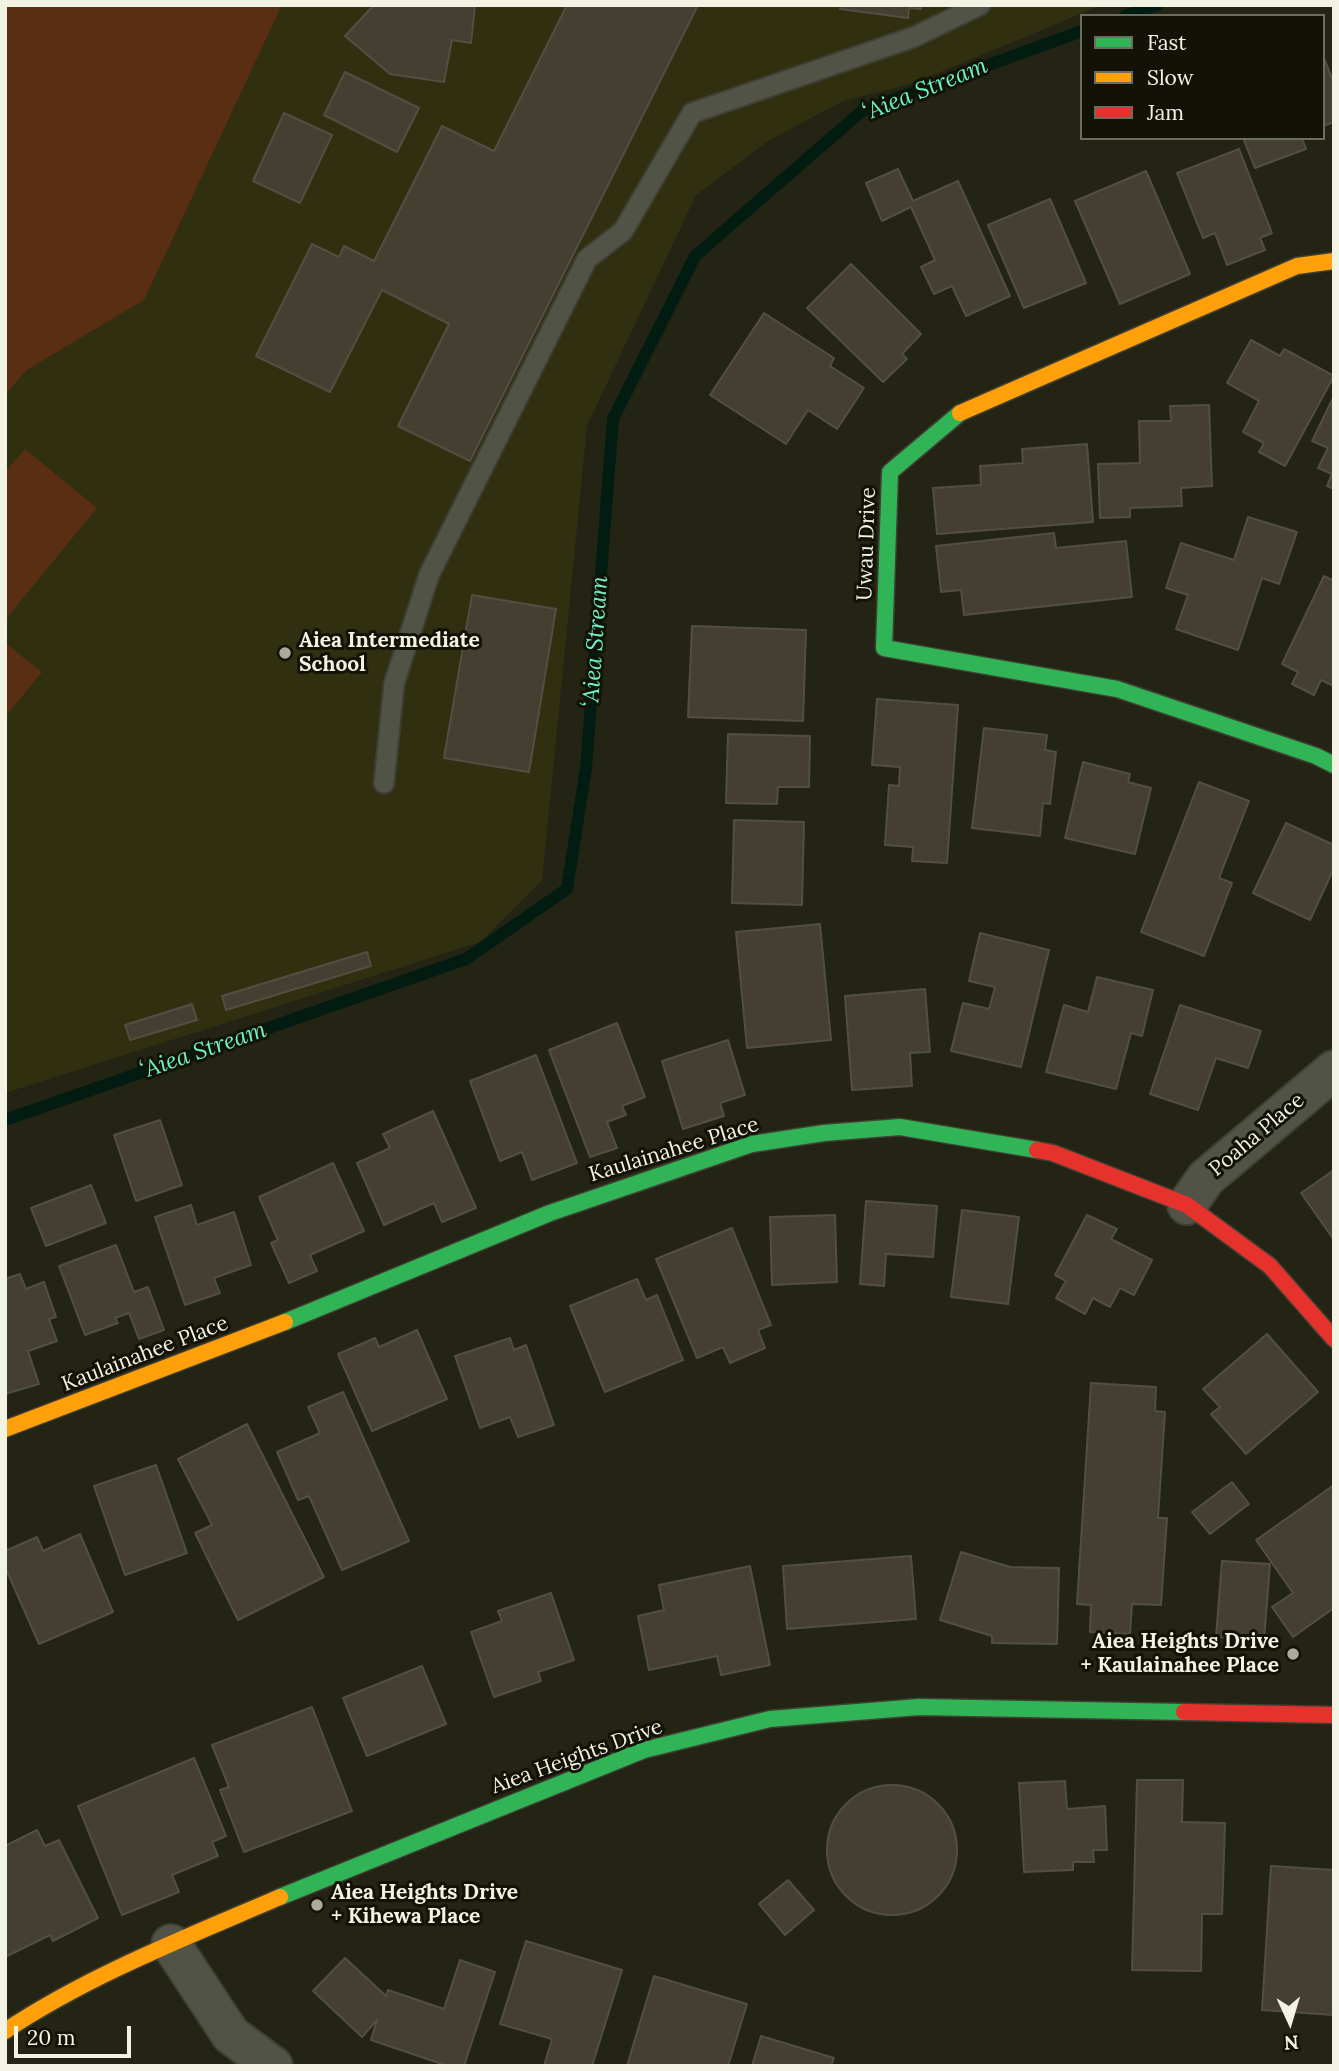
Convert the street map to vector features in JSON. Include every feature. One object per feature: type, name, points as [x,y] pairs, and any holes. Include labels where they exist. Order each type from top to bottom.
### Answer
[{"type":"street","name":"Uwau Drive","points":[[1334,261],[1297,266],[953,416],[890,472],[884,648],[1116,690],[1316,756],[1334,765]]},
{"type":"street","name":"Poaha Place","points":[[1187,1205],[1206,1178],[1334,1070]]},
{"type":"street","name":"Kaulainahee Place","points":[[5,1429],[226,1346],[550,1213],[657,1174],[752,1144],[824,1133],[900,1127],[968,1136],[1053,1153],[1187,1205],[1270,1266],[1334,1339]]},
{"type":"street","name":"Aiea Heights Drive","points":[[5,2031],[38,2009],[172,1944],[367,1860],[644,1750],[770,1719],[919,1707],[1334,1715]]},
{"type":"street","points":[[172,1944],[231,2035],[273,2066]]},
{"type":"lane","points":[[384,783],[394,684],[429,575],[587,259],[623,231],[692,113],[914,37],[980,5]]},
{"type":"shaded area","points":[[5,5],[282,5],[144,300],[27,370],[5,395]]},
{"type":"shaded area","name":"Aiea Intermediate School","points":[[282,5],[1102,5],[914,83],[843,101],[768,141],[696,195],[587,426],[542,880],[480,942],[5,1093],[5,395],[27,370],[144,299]]},
{"type":"shaded area","points":[[25,449],[97,508],[5,620],[5,472]]},
{"type":"shaded area","points":[[5,643],[42,672],[5,717]]},
{"type":"building","points":[[374,5],[475,5],[471,43],[452,40],[444,82],[390,74],[345,36]]},
{"type":"building","points":[[567,5],[698,5],[470,461],[398,426],[449,324],[382,290],[330,392],[256,356],[312,244],[339,257],[344,246],[374,261],[442,126],[494,151]]},
{"type":"building","points":[[841,5],[921,5],[921,9],[909,8],[908,18],[840,9]]},
{"type":"building","points":[[1325,61],[1334,83],[1334,122],[1325,125]]},
{"type":"building","points":[[345,72],[419,108],[397,152],[324,115]]},
{"type":"building","points":[[284,113],[332,135],[300,203],[253,181]]},
{"type":"building","points":[[1244,140],[1303,140],[1306,149],[1255,168]]},
{"type":"building","points":[[1239,149],[1272,233],[1260,238],[1265,250],[1227,265],[1215,233],[1203,238],[1177,173]]},
{"type":"building","points":[[898,169],[913,201],[958,181],[1010,296],[966,316],[952,286],[934,294],[921,267],[935,260],[911,207],[882,221],[866,183]]},
{"type":"building","points":[[1146,171],[1190,274],[1120,304],[1075,201]]},
{"type":"building","points":[[1050,199],[1086,283],[1024,308],[988,225]]},
{"type":"building","points":[[851,264],[921,334],[902,354],[907,359],[883,382],[807,308]]},
{"type":"building","points":[[764,313],[834,358],[830,366],[864,388],[837,429],[808,410],[786,444],[710,395]]},
{"type":"building","points":[[1251,340],[1280,356],[1284,349],[1334,376],[1285,466],[1259,452],[1264,443],[1243,432],[1259,401],[1227,383]]},
{"type":"building","points":[[1334,396],[1334,489],[1327,486],[1332,474],[1318,468],[1328,448],[1312,441]]},
{"type":"building","points":[[1209,405],[1212,486],[1181,488],[1182,506],[1130,508],[1130,517],[1100,518],[1098,464],[1140,463],[1139,421],[1171,421],[1170,406]]},
{"type":"building","points":[[1087,444],[1093,522],[937,534],[933,488],[981,485],[980,466],[1023,463],[1022,449]]},
{"type":"building","points":[[1248,517],[1297,532],[1279,584],[1262,578],[1238,650],[1176,629],[1188,595],[1166,588],[1181,543],[1234,560]]},
{"type":"building","points":[[1054,533],[1056,548],[1126,541],[1132,597],[964,615],[961,590],[941,592],[936,546]]},
{"type":"building","points":[[1324,576],[1334,581],[1334,686],[1321,680],[1314,695],[1292,684],[1298,672],[1282,664]]},
{"type":"building","points":[[472,595],[556,609],[529,772],[444,758]]},
{"type":"building","points":[[692,626],[806,630],[803,721],[688,717]]},
{"type":"building","points":[[877,699],[958,705],[947,863],[912,861],[913,847],[885,845],[889,785],[899,786],[900,767],[872,765]]},
{"type":"building","points":[[984,728],[1047,735],[1045,750],[1056,752],[1050,804],[1043,803],[1040,836],[972,828]]},
{"type":"building","points":[[728,734],[810,736],[809,787],[778,787],[777,804],[726,803]]},
{"type":"building","points":[[1083,762],[1130,774],[1128,782],[1151,788],[1135,854],[1065,838]]},
{"type":"building","points":[[1199,782],[1249,801],[1219,878],[1232,883],[1204,956],[1141,932]]},
{"type":"building","points":[[734,820],[804,822],[802,905],[732,903]]},
{"type":"building","points":[[1286,823],[1334,845],[1334,868],[1310,920],[1253,893]]},
{"type":"building","points":[[820,924],[831,1040],[747,1048],[736,932]]},
{"type":"building","points":[[980,933],[1049,950],[1021,1067],[951,1051],[963,1003],[989,1009],[995,987],[969,981]]},
{"type":"building","points":[[367,952],[371,966],[226,1010],[222,996]]},
{"type":"building","points":[[1097,977],[1153,990],[1142,1036],[1131,1033],[1116,1089],[1046,1072],[1064,1005],[1088,1012]]},
{"type":"building","points":[[925,989],[930,1052],[910,1053],[912,1086],[852,1090],[845,996]]},
{"type":"building","points":[[192,1004],[197,1020],[130,1040],[125,1025]]},
{"type":"building","points":[[1180,1005],[1261,1031],[1248,1068],[1216,1058],[1198,1110],[1150,1094]]},
{"type":"building","points":[[617,1023],[645,1097],[622,1106],[626,1115],[607,1122],[617,1148],[590,1157],[549,1050]]},
{"type":"building","points":[[728,1040],[745,1095],[720,1103],[724,1116],[683,1129],[662,1061]]},
{"type":"building","points":[[536,1055],[577,1163],[532,1180],[522,1152],[500,1161],[470,1081]]},
{"type":"building","points":[[433,1111],[476,1208],[442,1222],[434,1203],[384,1225],[357,1163],[390,1148],[383,1134]]},
{"type":"building","points":[[160,1120],[182,1185],[136,1201],[114,1135]]},
{"type":"building","points":[[333,1163],[364,1231],[310,1255],[317,1271],[289,1283],[271,1243],[278,1240],[259,1197]]},
{"type":"building","points":[[1334,1170],[1334,1240],[1301,1193]]},
{"type":"building","points":[[91,1185],[106,1223],[46,1246],[31,1208]]},
{"type":"building","points":[[866,1201],[937,1206],[933,1257],[886,1254],[884,1286],[860,1284]]},
{"type":"building","points":[[191,1205],[197,1225],[234,1212],[251,1265],[214,1278],[220,1293],[185,1305],[155,1217]]},
{"type":"building","points":[[962,1210],[1019,1217],[1008,1304],[951,1297]]},
{"type":"building","points":[[835,1215],[837,1282],[772,1285],[770,1217]]},
{"type":"building","points":[[1087,1215],[1117,1229],[1111,1239],[1152,1260],[1134,1295],[1120,1288],[1110,1307],[1093,1298],[1085,1314],[1056,1298],[1066,1281],[1055,1275]]},
{"type":"building","points":[[732,1228],[771,1325],[758,1330],[765,1348],[730,1363],[723,1347],[697,1358],[656,1259]]},
{"type":"building","points":[[116,1245],[134,1292],[148,1287],[164,1330],[139,1339],[129,1313],[115,1318],[118,1323],[85,1335],[59,1266]]},
{"type":"building","points":[[20,1274],[26,1289],[44,1282],[56,1317],[49,1319],[57,1341],[28,1351],[39,1384],[5,1394],[5,1279]]},
{"type":"building","points":[[637,1279],[646,1300],[657,1295],[683,1360],[605,1392],[570,1306]]},
{"type":"building","points":[[417,1330],[447,1399],[372,1431],[338,1354],[375,1338],[379,1347]]},
{"type":"building","points":[[1267,1334],[1318,1392],[1246,1454],[1211,1414],[1220,1407],[1203,1389]]},
{"type":"building","points":[[510,1338],[514,1350],[526,1345],[554,1425],[518,1437],[510,1417],[480,1428],[455,1356]]},
{"type":"building","points":[[1091,1383],[1156,1387],[1155,1411],[1165,1412],[1158,1518],[1167,1518],[1161,1605],[1132,1604],[1130,1634],[1090,1632],[1091,1605],[1077,1604]]},
{"type":"building","points":[[343,1392],[409,1541],[342,1570],[309,1496],[298,1500],[277,1452],[320,1433],[308,1407]]},
{"type":"building","points":[[247,1424],[324,1577],[238,1620],[195,1533],[212,1525],[178,1459]]},
{"type":"building","points":[[156,1465],[187,1553],[125,1575],[94,1486]]},
{"type":"building","points":[[1232,1482],[1249,1504],[1210,1534],[1192,1512]]},
{"type":"building","points":[[1334,1485],[1334,1608],[1293,1637],[1272,1607],[1293,1593],[1256,1540]]},
{"type":"building","points":[[80,1534],[113,1612],[39,1644],[5,1567],[5,1551],[37,1537],[43,1551]]},
{"type":"building","points":[[961,1552],[1010,1567],[1059,1568],[1057,1644],[992,1643],[992,1636],[940,1620]]},
{"type":"building","points":[[911,1556],[916,1619],[787,1629],[783,1566]]},
{"type":"building","points":[[1222,1561],[1270,1564],[1264,1640],[1216,1637]]},
{"type":"building","points":[[750,1566],[770,1665],[721,1675],[717,1656],[649,1670],[638,1616],[664,1610],[659,1585]]},
{"type":"building","points":[[551,1593],[574,1660],[538,1672],[541,1681],[494,1697],[471,1632],[502,1621],[498,1611]]},
{"type":"building","points":[[422,1666],[446,1724],[367,1756],[343,1698]]},
{"type":"building","points":[[312,1707],[352,1811],[244,1852],[220,1790],[229,1787],[212,1745]]},
{"type":"building","points":[[194,1758],[226,1836],[212,1842],[218,1856],[172,1875],[179,1892],[122,1915],[78,1806]]},
{"type":"building","points":[[1137,1780],[1183,1780],[1182,1822],[1225,1823],[1222,1914],[1202,1914],[1201,1971],[1132,1970]]},
{"type":"building","points":[[1065,1781],[1067,1809],[1105,1806],[1107,1850],[1093,1850],[1094,1862],[1073,1862],[1073,1870],[1024,1872],[1019,1783]]},
{"type":"building","points":[[892,1785],[917,1790],[938,1804],[952,1825],[957,1850],[952,1875],[938,1896],[917,1910],[892,1915],[867,1910],[846,1896],[832,1875],[827,1850],[832,1825],[846,1804],[867,1790]]},
{"type":"building","points":[[37,1830],[45,1846],[59,1840],[98,1918],[53,1941],[50,1935],[5,1957],[5,1846]]},
{"type":"building","points":[[1271,1866],[1334,1870],[1334,2015],[1262,2010]]},
{"type":"building","points":[[788,1880],[814,1910],[785,1935],[759,1904]]},
{"type":"building","points":[[526,1941],[622,1970],[592,2066],[544,2066],[552,2039],[500,2024]]},
{"type":"building","points":[[345,1958],[386,1996],[388,1990],[444,2009],[460,1960],[495,1972],[464,2066],[448,2066],[371,2040],[377,2020],[362,2037],[313,1991]]},
{"type":"building","points":[[654,1976],[747,2004],[728,2066],[627,2066]]},
{"type":"building","points":[[761,2036],[834,2058],[831,2066],[752,2066]]},
{"type":"waterway","name":"ʻAiea Stream","points":[[1131,14],[1157,5]]},
{"type":"waterway","name":"ʻAiea Stream","points":[[5,1120],[466,959],[567,889],[586,768],[613,419],[695,256],[862,111],[1080,32]]},
{"type":"traffic: fast","points":[[960,413],[890,472],[884,648],[1117,689],[1316,756],[1334,765]]},
{"type":"traffic: fast","points":[[285,1322],[550,1213],[752,1144],[824,1133],[900,1127],[1037,1150]]},
{"type":"traffic: fast","points":[[280,1897],[644,1750],[770,1719],[919,1707],[1184,1712]]},
{"type":"traffic: slow","points":[[960,413],[1297,266],[1334,261]]},
{"type":"traffic: slow","points":[[5,1429],[285,1322]]},
{"type":"traffic: slow","points":[[5,2031],[104,1975],[280,1897]]},
{"type":"traffic: jam","points":[[1037,1150],[1053,1153],[1187,1205],[1270,1266],[1334,1339]]},
{"type":"traffic: jam","points":[[1184,1712],[1334,1715]]},
{"type":"place","name":"Aiea Intermediate School","points":[[285,653]]},
{"type":"place","name":"Aiea Heights Drive + Kaulainahee Place","points":[[1293,1654]]},
{"type":"place","name":"Aiea Heights Drive + Kihewa Place","points":[[317,1905]]}]
